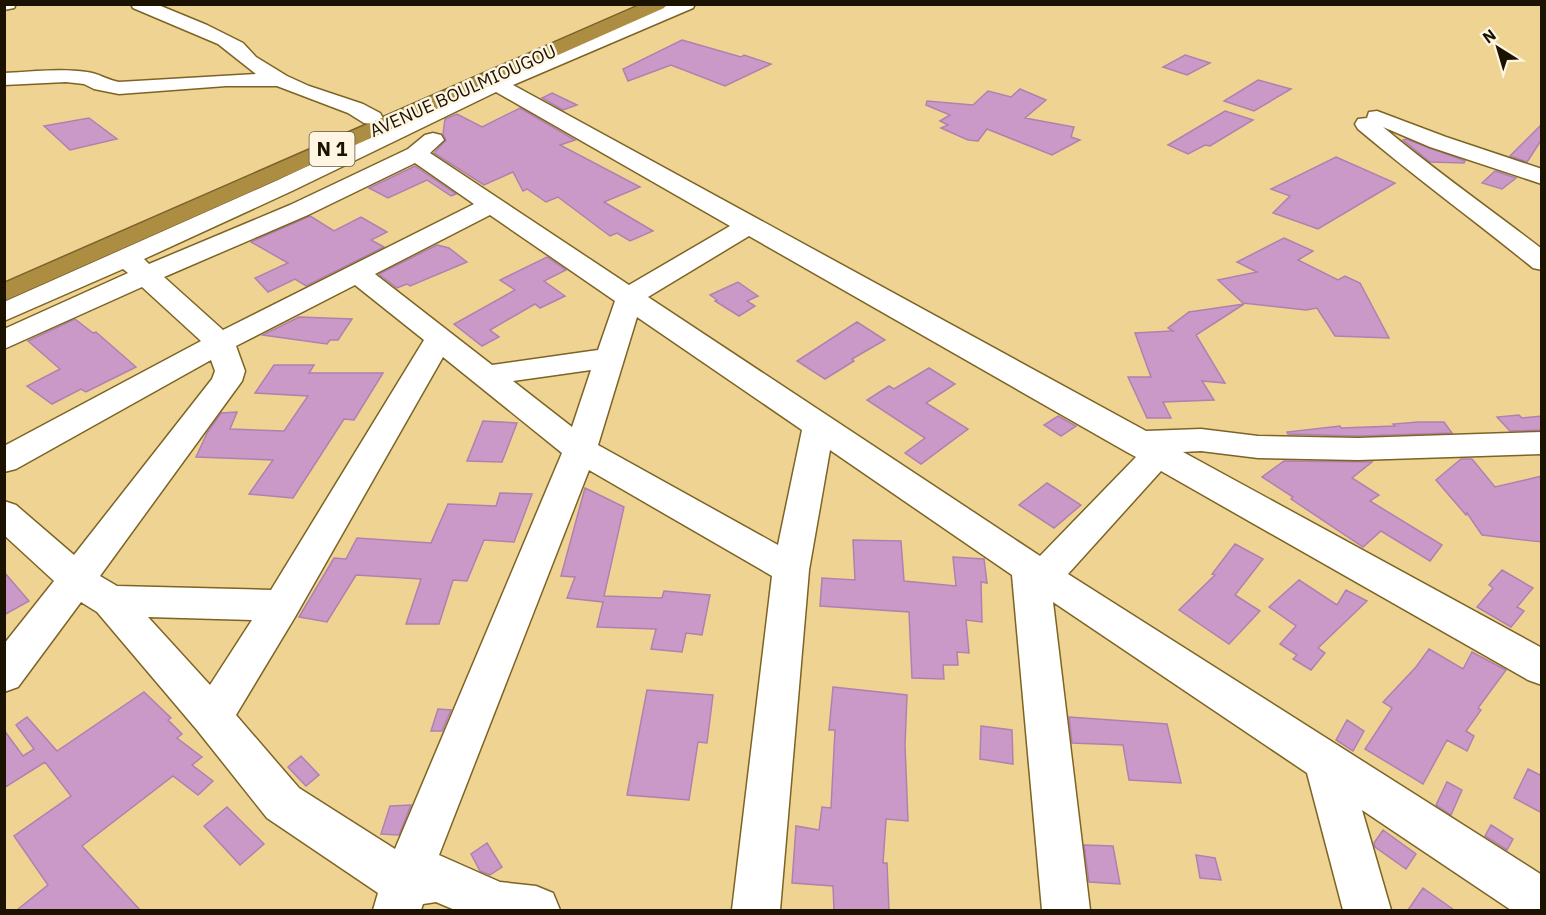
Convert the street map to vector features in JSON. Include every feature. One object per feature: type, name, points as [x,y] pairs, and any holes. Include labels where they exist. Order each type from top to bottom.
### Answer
[{"type":"highway","name":"AVENUE BOULMIOUGOU","points":[[4,279],[635,4]]},
{"type":"highway","name":"AVENUE BOULMIOUGOU","points":[[499,85],[658,4]]},
{"type":"highway","points":[[4,293],[127,259]]},
{"type":"street","points":[[139,4],[218,37],[239,49],[245,57],[279,80],[314,96],[365,112],[372,118]]},
{"type":"street","points":[[4,313],[127,259],[499,85],[687,4]]},
{"type":"street","points":[[4,79],[66,76],[89,78],[101,85],[119,88],[226,80],[279,80]]},
{"type":"street","points":[[4,340],[127,259],[299,210],[416,154],[499,85]]},
{"type":"street","points":[[499,85],[1542,668]]},
{"type":"street","points":[[1538,258],[1466,202],[1425,174],[1371,121],[1542,177]]},
{"type":"street","points":[[416,154],[819,423],[1037,572],[1542,903]]},
{"type":"street","points":[[4,461],[220,344],[493,204]]},
{"type":"street","points":[[401,897],[580,450],[630,296],[750,225]]},
{"type":"street","points":[[4,675],[94,590],[227,381],[230,371],[220,344],[127,259]]},
{"type":"street","points":[[357,273],[580,450],[790,570]]},
{"type":"street","points":[[212,717],[282,606],[439,339]]},
{"type":"street","points":[[485,375],[610,358]]},
{"type":"street","points":[[756,910],[790,570],[819,423]]},
{"type":"street","points":[[1066,910],[1037,572],[1147,449],[1201,440],[1258,447],[1358,449],[1542,443]]},
{"type":"street","points":[[4,514],[94,590],[212,717],[283,803],[401,897]]},
{"type":"street","points":[[94,590],[282,606]]},
{"type":"street","points":[[1326,763],[1367,910]]},
{"type":"street","points":[[401,897],[437,878],[499,906],[536,910]]},
{"type":"building","points":[[682,40],[771,64],[725,86],[671,65],[628,81],[623,69]]},
{"type":"building","points":[[1185,55],[1210,63],[1187,75],[1163,67]]},
{"type":"building","points":[[1258,80],[1291,89],[1254,111],[1224,101]]},
{"type":"building","points":[[1020,89],[1046,100],[1025,118],[1074,127],[1071,137],[1080,140],[1052,155],[987,129],[978,141],[968,140],[941,128],[948,125],[940,121],[950,115],[926,105],[927,101],[973,105],[988,91],[1011,97]]},
{"type":"building","points":[[552,93],[577,105],[563,110],[542,98]]},
{"type":"building","points":[[520,108],[575,140],[560,145],[640,187],[604,202],[653,231],[630,241],[617,233],[610,236],[558,197],[546,202],[527,189],[523,191],[513,172],[484,185],[434,153],[446,140],[443,134],[445,119],[457,114],[482,127]]},
{"type":"building","points":[[1225,111],[1253,120],[1210,146],[1205,145],[1188,154],[1168,145]]},
{"type":"building","points":[[89,118],[117,139],[70,150],[44,126]]},
{"type":"building","points":[[1542,124],[1542,139],[1527,162],[1510,156]]},
{"type":"building","points":[[1406,139],[1465,161],[1464,163],[1430,162],[1403,140]]},
{"type":"building","points":[[1336,157],[1395,183],[1318,229],[1273,213],[1290,196],[1271,189]]},
{"type":"building","points":[[415,166],[456,194],[451,196],[427,180],[388,198],[369,188]]},
{"type":"building","points":[[1495,171],[1516,178],[1502,189],[1482,183]]},
{"type":"building","points":[[310,216],[334,231],[361,217],[387,232],[371,240],[384,247],[306,286],[295,279],[268,292],[255,278],[288,263],[251,242]]},
{"type":"building","points":[[1284,238],[1313,251],[1298,260],[1338,280],[1345,276],[1360,283],[1389,338],[1335,336],[1317,308],[1306,310],[1243,303],[1218,280],[1257,272],[1237,262]]},
{"type":"building","points":[[437,245],[449,248],[467,262],[410,286],[407,284],[397,288],[379,274]]},
{"type":"building","points":[[547,257],[566,270],[544,281],[565,296],[540,308],[535,304],[490,330],[499,337],[482,346],[454,324],[515,290],[500,280]]},
{"type":"building","points":[[738,282],[758,296],[747,301],[755,306],[739,316],[715,301],[717,300],[710,295]]},
{"type":"building","points":[[1244,304],[1196,335],[1225,383],[1202,381],[1214,400],[1163,402],[1171,418],[1147,418],[1128,377],[1151,377],[1135,333],[1173,331],[1168,328],[1189,312]]},
{"type":"building","points":[[299,317],[352,319],[338,340],[330,340],[327,344],[263,335]]},
{"type":"building","points":[[75,319],[93,333],[96,332],[136,367],[86,392],[81,389],[52,404],[27,386],[60,369],[28,341]]},
{"type":"building","points":[[857,322],[885,340],[852,359],[854,361],[825,379],[797,361]]},
{"type":"building","points":[[274,365],[314,365],[309,373],[383,373],[354,420],[344,419],[293,498],[249,494],[273,460],[196,457],[207,433],[221,413],[237,412],[230,429],[284,431],[308,396],[255,393]]},
{"type":"building","points":[[929,368],[955,384],[926,403],[968,429],[921,464],[905,453],[925,438],[867,400],[889,386],[894,389]]},
{"type":"building","points":[[1519,415],[1522,418],[1542,416],[1542,430],[1510,431],[1497,417]]},
{"type":"building","points":[[1058,416],[1076,426],[1061,436],[1044,425]]},
{"type":"building","points":[[483,421],[517,423],[502,462],[467,461]]},
{"type":"building","points":[[1444,422],[1452,433],[1358,436],[1288,434],[1287,432],[1340,426],[1341,428],[1395,426],[1393,424]]},
{"type":"building","points":[[1461,459],[1472,459],[1495,487],[1542,476],[1542,542],[1482,535],[1467,513],[1466,515],[1436,480]]},
{"type":"building","points":[[1284,461],[1372,462],[1352,478],[1379,495],[1370,501],[1442,545],[1430,561],[1381,531],[1363,547],[1262,477]]},
{"type":"building","points":[[1047,483],[1081,505],[1054,528],[1019,505]]},
{"type":"building","points":[[585,488],[624,507],[604,596],[662,598],[664,591],[710,595],[702,635],[686,633],[682,652],[651,649],[656,629],[597,627],[603,602],[567,598],[575,577],[561,576]]},
{"type":"building","points":[[500,493],[532,494],[514,542],[484,540],[467,581],[453,580],[439,624],[406,624],[421,579],[356,575],[327,622],[299,617],[334,558],[346,559],[357,538],[431,543],[448,504],[496,506]]},
{"type":"building","points":[[853,540],[901,541],[904,581],[956,586],[953,557],[984,559],[987,583],[981,582],[982,622],[966,620],[969,653],[957,652],[958,665],[943,665],[944,679],[912,678],[909,612],[820,606],[822,578],[855,580]]},
{"type":"building","points":[[1235,544],[1263,559],[1235,595],[1260,611],[1229,644],[1179,610],[1215,575],[1212,574]]},
{"type":"building","points":[[1502,570],[1533,588],[1517,607],[1524,611],[1511,627],[1477,607],[1493,588],[1489,585]]},
{"type":"building","points":[[4,572],[29,601],[4,615]]},
{"type":"building","points":[[1299,580],[1337,605],[1346,590],[1367,601],[1318,648],[1325,653],[1311,670],[1293,659],[1297,655],[1280,644],[1296,626],[1269,607]]},
{"type":"building","points":[[1429,649],[1463,669],[1472,652],[1506,670],[1478,708],[1481,710],[1466,731],[1474,736],[1467,751],[1447,740],[1423,784],[1365,749],[1392,708],[1383,702],[1416,667]]},
{"type":"building","points":[[833,687],[907,695],[905,745],[908,821],[886,819],[883,863],[887,863],[889,910],[834,910],[833,886],[792,883],[796,826],[819,830],[822,807],[831,808],[835,730],[829,730]]},
{"type":"building","points":[[647,690],[713,695],[707,743],[698,742],[689,800],[627,795]]},
{"type":"building","points":[[144,692],[171,718],[168,720],[182,734],[177,738],[202,757],[192,765],[213,781],[198,795],[173,776],[82,846],[140,910],[17,910],[48,885],[14,836],[71,796],[45,762],[4,788],[4,730],[23,756],[34,749],[16,725],[27,717],[57,751]]},
{"type":"building","points":[[438,709],[451,710],[442,731],[431,731]]},
{"type":"building","points":[[1069,717],[1167,724],[1181,783],[1129,780],[1123,745],[1072,743]]},
{"type":"building","points":[[1347,720],[1364,731],[1353,751],[1336,740]]},
{"type":"building","points":[[981,726],[1012,730],[1013,764],[980,759]]},
{"type":"building","points":[[301,756],[319,775],[306,786],[288,767]]},
{"type":"building","points":[[1528,769],[1542,776],[1542,813],[1514,798]]},
{"type":"building","points":[[1447,782],[1462,790],[1451,815],[1436,805]]},
{"type":"building","points":[[411,805],[399,835],[381,834],[390,806]]},
{"type":"building","points":[[227,807],[264,844],[240,865],[204,826]]},
{"type":"building","points":[[1491,825],[1513,839],[1507,850],[1485,836]]},
{"type":"building","points":[[1383,830],[1416,854],[1406,869],[1375,847],[1374,843]]},
{"type":"building","points":[[487,843],[502,867],[490,875],[480,871],[471,854]]},
{"type":"building","points":[[1084,845],[1113,846],[1120,884],[1089,882]]},
{"type":"building","points":[[1196,855],[1215,858],[1221,880],[1200,878]]},
{"type":"building","points":[[1423,888],[1454,910],[1408,910]]}]
